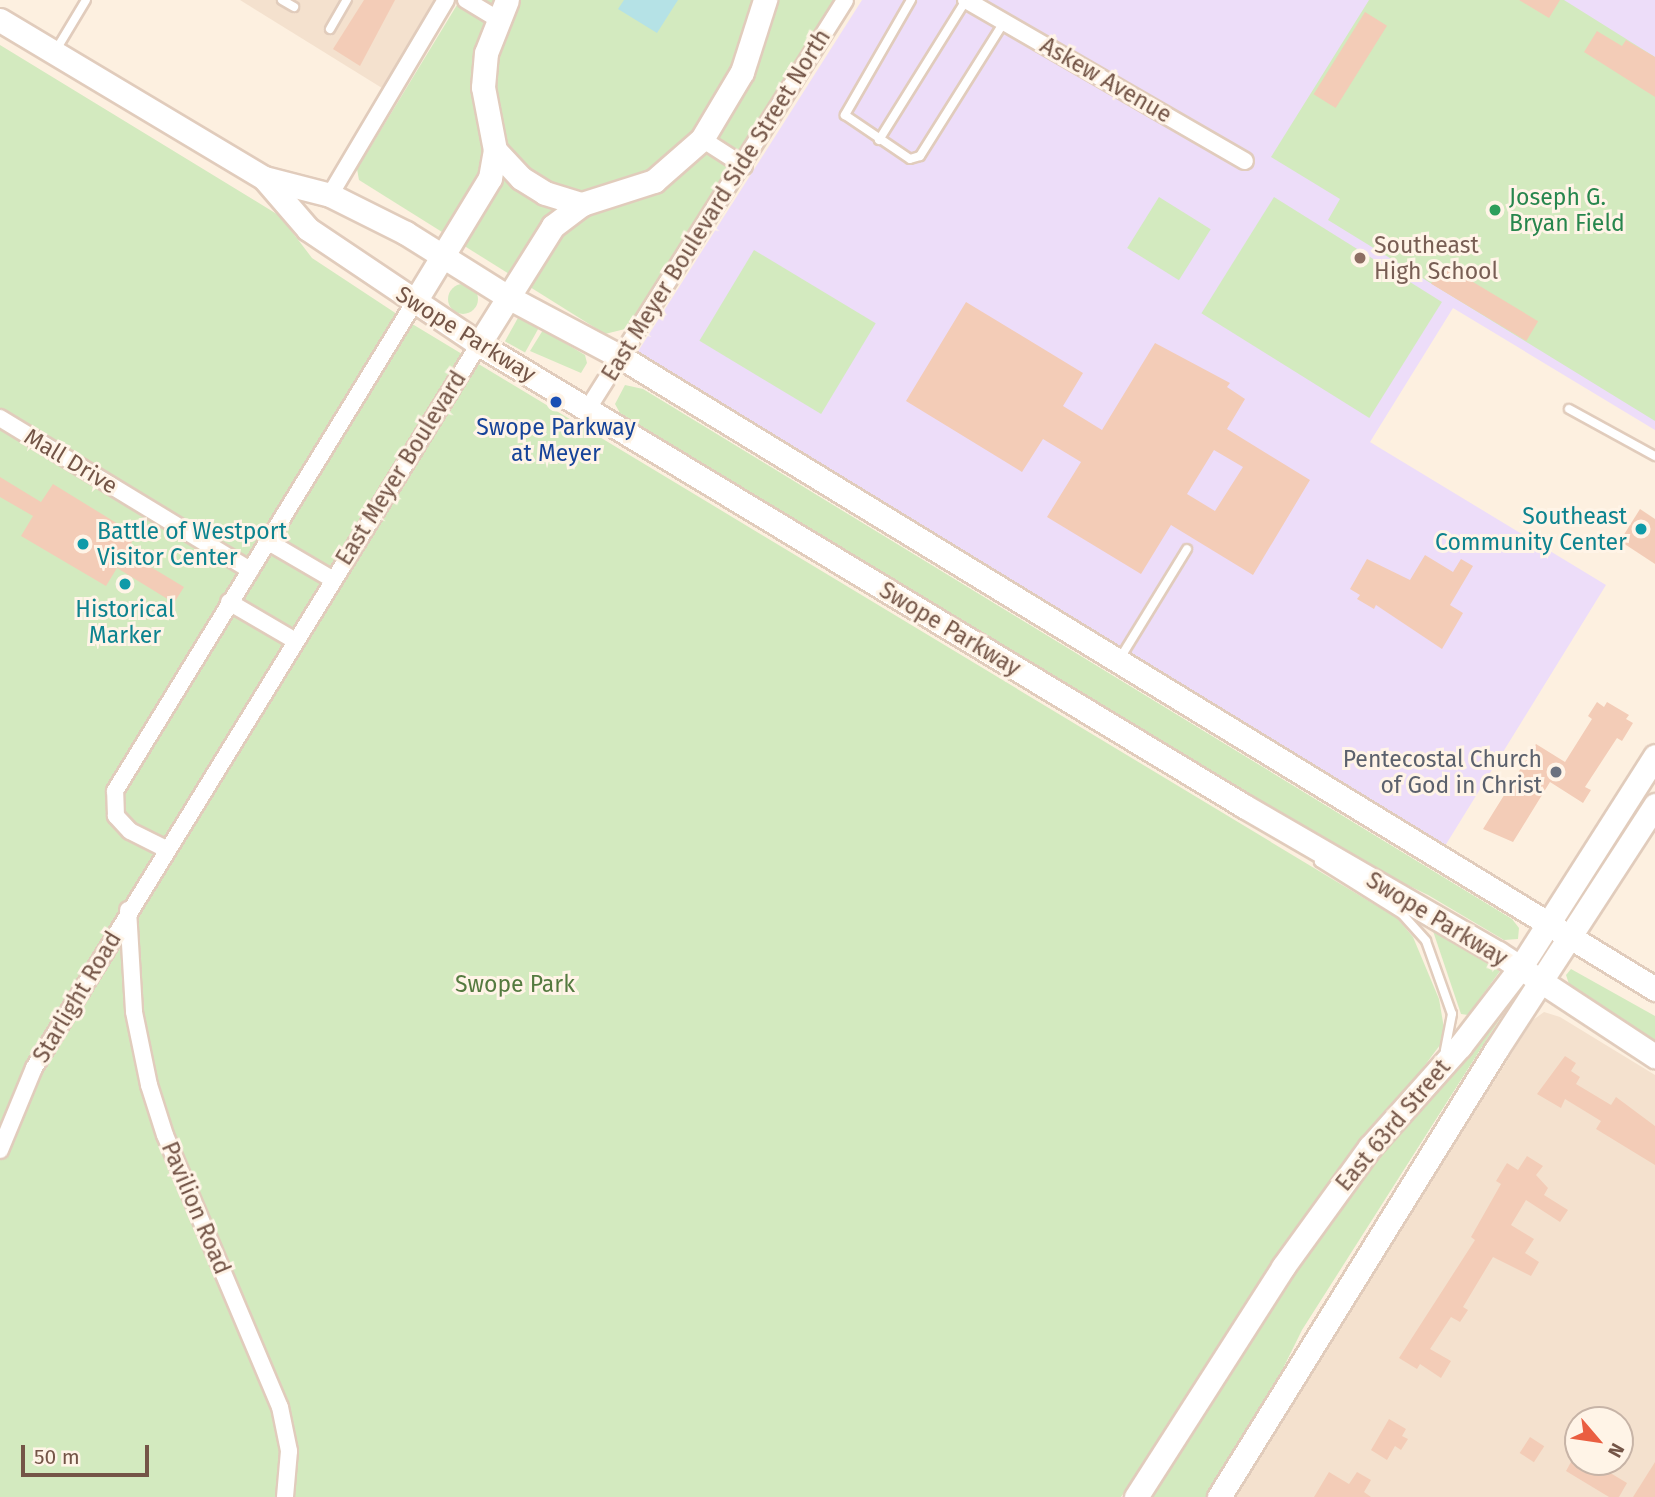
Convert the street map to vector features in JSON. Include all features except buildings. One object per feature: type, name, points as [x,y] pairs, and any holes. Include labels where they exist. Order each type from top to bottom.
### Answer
[{"type":"main road","name":"East Meyer Boulevard","points":[[479,344],[553,226],[582,204],[654,181],[702,139],[742,72],[765,0]]},
{"type":"main road","points":[[414,303],[490,178],[495,150],[483,87],[486,53],[502,10]]},
{"type":"main road","name":"Swope Parkway","points":[[0,20],[264,178],[330,195],[443,257],[508,297],[621,357],[1655,989]]},
{"type":"main road","points":[[495,150],[521,178],[545,193],[582,204]]},
{"type":"main road","name":"Swope Parkway","points":[[264,178],[308,229],[414,303],[1244,806],[1520,968],[1655,1056]]},
{"type":"main road","name":"East 63rd Street","points":[[1136,1497],[1283,1267],[1370,1147],[1460,1046],[1520,968],[1655,757]]},
{"type":"main road","name":"East 63rd Street","points":[[1219,1497],[1655,805]]},
{"type":"street","points":[[330,195],[446,0]]},
{"type":"street","points":[[466,0],[502,10]]},
{"type":"street","name":"East Meyer Boulevard Side Street North","points":[[587,410],[744,166],[845,0]]},
{"type":"street","name":"Askew Avenue","points":[[966,0],[1245,161]]},
{"type":"street","points":[[702,139],[744,166]]},
{"type":"street","points":[[166,849],[130,831],[116,816],[115,791],[414,303]]},
{"type":"street","name":"East Meyer Boulevard","points":[[166,849],[479,344]]},
{"type":"street","name":"Mall Drive","points":[[0,418],[250,569]]},
{"type":"street","points":[[267,541],[331,579]]},
{"type":"street","points":[[229,602],[294,640]]},
{"type":"street","name":"Starlight Road","points":[[0,1150],[34,1068],[166,849]]},
{"type":"street","name":"Pavilion Road","points":[[128,910],[134,1012],[149,1085],[165,1135],[280,1407],[289,1451],[285,1497]]},
{"type":"lane","points":[[54,52],[86,0]]},
{"type":"lane","points":[[282,0],[294,7]]},
{"type":"lane","points":[[330,29],[347,0]]},
{"type":"lane","points":[[911,0],[845,109],[847,120],[910,159],[920,156],[1004,22]]},
{"type":"lane","points":[[879,140],[966,0]]},
{"type":"lane","points":[[1569,409],[1655,456]]},
{"type":"lane","points":[[1118,662],[1187,549]]},
{"type":"lane","points":[[1244,806],[1306,854],[1402,914],[1432,954],[1452,1014],[1450,1039],[1370,1147]]},
{"type":"shaded area","points":[[240,0],[437,0],[382,88]]},
{"type":"shaded area","points":[[862,0],[1655,0],[1655,430],[1453,308],[1370,442],[1606,585],[1445,846],[637,353]]},
{"type":"shaded area","points":[[1544,1012],[1560,1017],[1655,1075],[1655,1497],[1230,1497],[1533,1020]]},
{"type":"green space","points":[[460,0],[844,0],[629,328],[605,334],[359,180],[357,169]]},
{"type":"green space","name":"Joseph G. Bryan Field","points":[[1369,0],[1564,0],[1655,57],[1655,421],[1328,220],[1340,199],[1271,157]]},
{"type":"green space","name":"Swope Park","points":[[0,45],[280,216],[312,258],[409,322],[1397,918],[1413,937],[1439,999],[1444,1028],[1440,1045],[1277,1263],[1121,1497],[0,1497]]},
{"type":"green space","points":[[1159,197],[1211,229],[1179,280],[1127,248]]},
{"type":"green space","points":[[1274,197],[1442,302],[1369,418],[1201,313]]},
{"type":"green space","points":[[754,250],[876,323],[821,414],[699,341]]},
{"type":"green space","points":[[463,284],[474,288],[478,299],[474,310],[463,314],[452,310],[448,299],[452,288]]},
{"type":"green space","points":[[519,316],[539,327],[525,353],[505,341]]},
{"type":"green space","points":[[543,330],[585,355],[587,363],[581,373],[530,351]]},
{"type":"green space","points":[[625,385],[643,389],[1512,919],[1519,928],[1518,939],[1504,940],[1428,895],[1341,853],[620,413],[615,404]]},
{"type":"green space","points":[[1433,931],[1500,971],[1468,1015],[1461,1014]]},
{"type":"green space","points":[[1571,969],[1655,1016],[1655,1043],[1570,987],[1566,975]]},
{"type":"green space","points":[[1502,1002],[1508,1006],[1302,1330],[1262,1411],[1208,1497],[1151,1497],[1303,1258],[1367,1169]]},
{"type":"water","points":[[624,0],[678,0],[657,33],[618,9]]},
{"type":"place","name":"Joseph G. Bryan Field","points":[[1495,210]]},
{"type":"place","name":"Southeast High School","points":[[1360,258]]},
{"type":"place","name":"Swope Parkway at Meyer","points":[[556,402]]},
{"type":"place","name":"Southeast Community Center","points":[[1641,529]]},
{"type":"place","name":"Battle of Westport Visitor Center","points":[[83,544]]},
{"type":"place","name":"Historical Marker","points":[[125,584]]},
{"type":"place","name":"Pentecostal Church of God in Christ","points":[[1556,772]]}]
